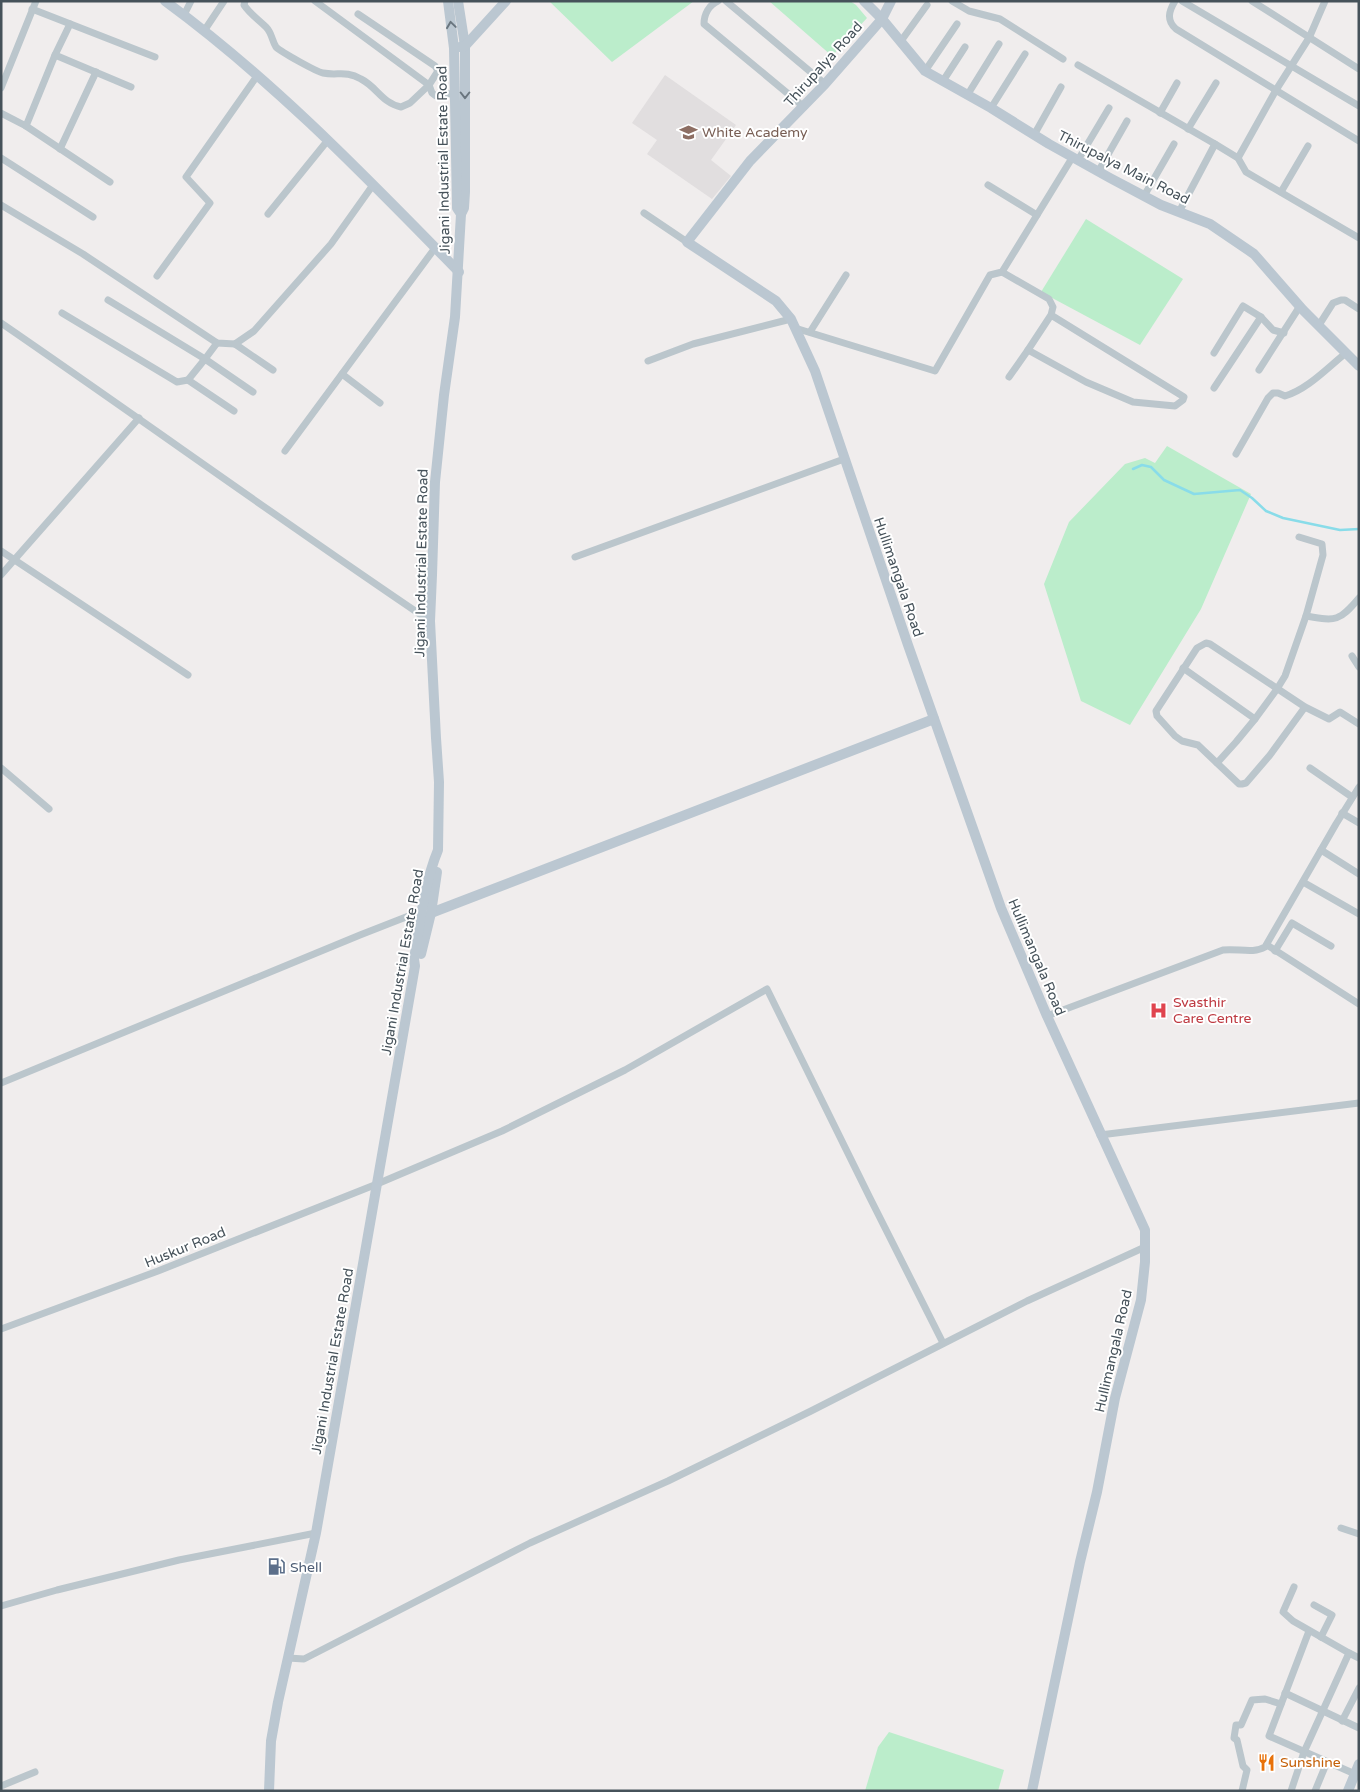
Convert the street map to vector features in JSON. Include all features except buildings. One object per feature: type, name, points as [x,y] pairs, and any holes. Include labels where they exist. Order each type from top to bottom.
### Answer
[{"type":"street","points":[[1,88],[36,1]]},
{"type":"street","points":[[165,1],[204,31],[306,118],[459,272]]},
{"type":"street","points":[[184,15],[192,1]]},
{"type":"street","points":[[204,31],[224,1]]},
{"type":"street","points":[[246,1],[244,5],[248,11],[267,27],[275,46],[282,52],[323,74],[347,73],[363,79],[391,105],[401,108],[410,103],[429,85],[438,71],[435,66],[358,14]]},
{"type":"street","points":[[315,1],[429,85],[432,93],[436,96],[454,93]]},
{"type":"street","name":"Jigani Industrial Estate Road","points":[[448,1],[459,47],[454,93],[457,208],[461,214]]},
{"type":"street","name":"Jigani Industrial Estate Road","points":[[269,1791],[271,1741],[316,1533],[415,966],[420,956],[426,913],[438,862],[439,782],[430,621],[435,482],[444,395],[455,317],[461,214],[464,208],[458,1]]},
{"type":"street","points":[[459,47],[506,1]]},
{"type":"street","points":[[718,1],[706,12],[704,24],[804,107]]},
{"type":"street","points":[[726,1],[825,84]]},
{"type":"street","name":"Thirupalya Main Road","points":[[864,1],[882,19],[925,71],[968,94],[1098,172],[1144,196],[1210,224],[1254,254],[1300,306],[1359,366]]},
{"type":"street","points":[[882,19],[891,1]]},
{"type":"street","points":[[952,1],[973,13],[1000,19],[1063,59]]},
{"type":"street","points":[[1175,1],[1169,16],[1172,26],[1359,141]]},
{"type":"street","points":[[1182,1],[1359,106]]},
{"type":"street","points":[[1252,1],[1359,69]]},
{"type":"street","points":[[1238,158],[1276,90],[1309,38],[1325,1]]},
{"type":"street","points":[[901,41],[927,5]]},
{"type":"street","points":[[32,9],[155,57]]},
{"type":"street","name":"Thirupalya Road","points":[[687,242],[750,161],[804,107],[882,19]]},
{"type":"street","points":[[26,126],[70,24]]},
{"type":"street","points":[[925,71],[957,24]]},
{"type":"street","points":[[968,94],[999,44]]},
{"type":"street","points":[[943,81],[966,47]]},
{"type":"street","points":[[991,108],[1025,54]]},
{"type":"street","points":[[55,55],[131,87]]},
{"type":"street","points":[[1078,65],[1238,158],[1246,172],[1359,238]]},
{"type":"street","points":[[60,149],[96,72]]},
{"type":"street","points":[[157,276],[210,203],[186,177],[257,76]]},
{"type":"street","points":[[1160,113],[1177,83]]},
{"type":"street","points":[[1188,129],[1216,83]]},
{"type":"street","points":[[1034,135],[1061,88]]},
{"type":"street","points":[[648,361],[693,344],[793,324],[810,332],[935,371],[990,276],[1002,272],[1037,215],[1109,108]]},
{"type":"street","points":[[1,113],[26,126],[110,182]]},
{"type":"street","points":[[1098,172],[1127,121]]},
{"type":"street","points":[[268,214],[328,140]]},
{"type":"street","points":[[1144,196],[1174,144]]},
{"type":"street","points":[[1179,212],[1215,144]]},
{"type":"street","points":[[1281,192],[1308,146]]},
{"type":"street","points":[[1,158],[93,217]]},
{"type":"street","points":[[235,344],[254,331],[331,244],[374,185]]},
{"type":"street","points":[[988,185],[1037,215]]},
{"type":"street","points":[[1,205],[83,254],[216,343],[235,344],[272,370]]},
{"type":"street","name":"Hullimangala Road","points":[[644,213],[776,301],[793,324],[814,372],[1001,908],[1047,1016],[1144,1230],[1145,1247],[1141,1300],[1115,1398],[1097,1492],[1072,1598],[1032,1791]]},
{"type":"street","points":[[285,452],[435,248]]},
{"type":"street","points":[[1002,272],[1049,299],[1052,307],[1051,315],[1009,377]]},
{"type":"street","points":[[810,332],[846,275]]},
{"type":"street","points":[[108,300],[204,359],[253,392]]},
{"type":"street","points":[[1319,326],[1333,303],[1337,301],[1345,300],[1359,309]]},
{"type":"street","points":[[1214,353],[1243,306],[1261,317],[1273,330],[1284,332]]},
{"type":"street","points":[[1259,370],[1300,306]]},
{"type":"street","points":[[62,313],[177,382],[188,380],[216,343]]},
{"type":"street","points":[[1028,350],[1086,382],[1133,402],[1175,406],[1184,400],[1184,397],[1051,315]]},
{"type":"street","points":[[1214,388],[1261,317]]},
{"type":"street","points":[[1,323],[139,418],[314,543],[430,621]]},
{"type":"street","points":[[1236,454],[1268,398],[1273,393],[1285,396],[1293,394],[1311,382],[1346,353]]},
{"type":"street","points":[[342,374],[380,403]]},
{"type":"street","points":[[188,380],[234,411]]},
{"type":"street","points":[[1,575],[139,418]]},
{"type":"street","points":[[575,557],[844,459]]},
{"type":"street","points":[[1217,763],[1255,719],[1277,689],[1292,661],[1323,555],[1322,544],[1300,537]]},
{"type":"street","points":[[1,551],[188,674]]},
{"type":"street","points":[[1306,616],[1330,620],[1339,618],[1359,598]]},
{"type":"street","points":[[1305,707],[1270,755],[1246,783],[1242,784],[1239,784],[1198,745],[1180,740],[1175,736],[1157,716],[1156,711],[1158,705],[1197,648],[1202,643],[1206,643],[1305,707],[1329,719],[1340,712],[1359,724]]},
{"type":"street","points":[[1352,656],[1359,667]]},
{"type":"street","points":[[1183,668],[1255,719]]},
{"type":"street","points":[[1,1083],[406,917],[426,913],[934,719]]},
{"type":"street","points":[[1,768],[49,808]]},
{"type":"street","points":[[1310,768],[1352,797]]},
{"type":"street","points":[[1047,1016],[1223,950],[1260,950],[1267,946],[1342,812],[1359,787]]},
{"type":"street","points":[[1342,812],[1359,823]]},
{"type":"street","points":[[1321,850],[1359,874]]},
{"type":"street","points":[[1303,882],[1359,914]]},
{"type":"street","points":[[1275,951],[1292,923],[1330,946]]},
{"type":"street","points":[[1267,946],[1359,1004]]},
{"type":"street","name":"Huskur Road","points":[[1,1329],[158,1271],[377,1184],[502,1131],[625,1070],[767,988],[943,1343]]},
{"type":"street","points":[[1100,1135],[1359,1103]]},
{"type":"street","points":[[288,1658],[304,1659],[530,1543],[684,1473],[811,1411],[1027,1300],[1145,1247]]},
{"type":"street","points":[[1341,1528],[1359,1534]]},
{"type":"street","points":[[1,1606],[179,1560],[316,1533]]},
{"type":"street","points":[[1294,1587],[1283,1612],[1309,1631],[1359,1658]]},
{"type":"street","points":[[1314,1605],[1332,1615],[1321,1637]]},
{"type":"street","points":[[1309,1631],[1269,1736],[1355,1774]]},
{"type":"street","points":[[1291,1791],[1304,1752],[1348,1653]]},
{"type":"street","points":[[1342,1721],[1359,1688]]},
{"type":"street","points":[[1285,1693],[1321,1712],[1359,1728]]},
{"type":"street","points":[[1242,1791],[1247,1770],[1243,1766],[1237,1740],[1234,1738],[1236,1724],[1241,1725],[1252,1700],[1265,1699],[1281,1704]]},
{"type":"street","points":[[1315,1791],[1327,1762]]},
{"type":"street","points":[[1348,1791],[1359,1764]]},
{"type":"street","points":[[1,1786],[35,1772]]},
{"type":"shaded area","name":"White Academy","points":[[665,75],[736,125],[711,160],[731,176],[712,199],[647,154],[657,140],[632,123]]},
{"type":"green space","points":[[549,1],[694,1],[612,62]]},
{"type":"green space","points":[[769,1],[850,1],[867,18],[832,56]]},
{"type":"green space","points":[[1086,219],[1183,279],[1140,345],[1041,292]]},
{"type":"green space","points":[[1167,446],[1251,494],[1201,609],[1130,725],[1081,701],[1044,584],[1069,522],[1125,464],[1145,458],[1155,463]]},
{"type":"green space","points":[[889,1732],[1004,1770],[998,1791],[865,1791],[878,1747]]},
{"type":"waterway","points":[[1133,469],[1142,465],[1151,467],[1164,480],[1194,494],[1240,490],[1266,511],[1283,518],[1340,530],[1359,529]]},
{"type":"place","name":"White Academy","points":[[688,132]]},
{"type":"place","name":"Svasthir Care Centre","points":[[1159,1010]]},
{"type":"place","name":"Shell","points":[[276,1567]]},
{"type":"place","name":"Sunshine","points":[[1266,1762]]}]
